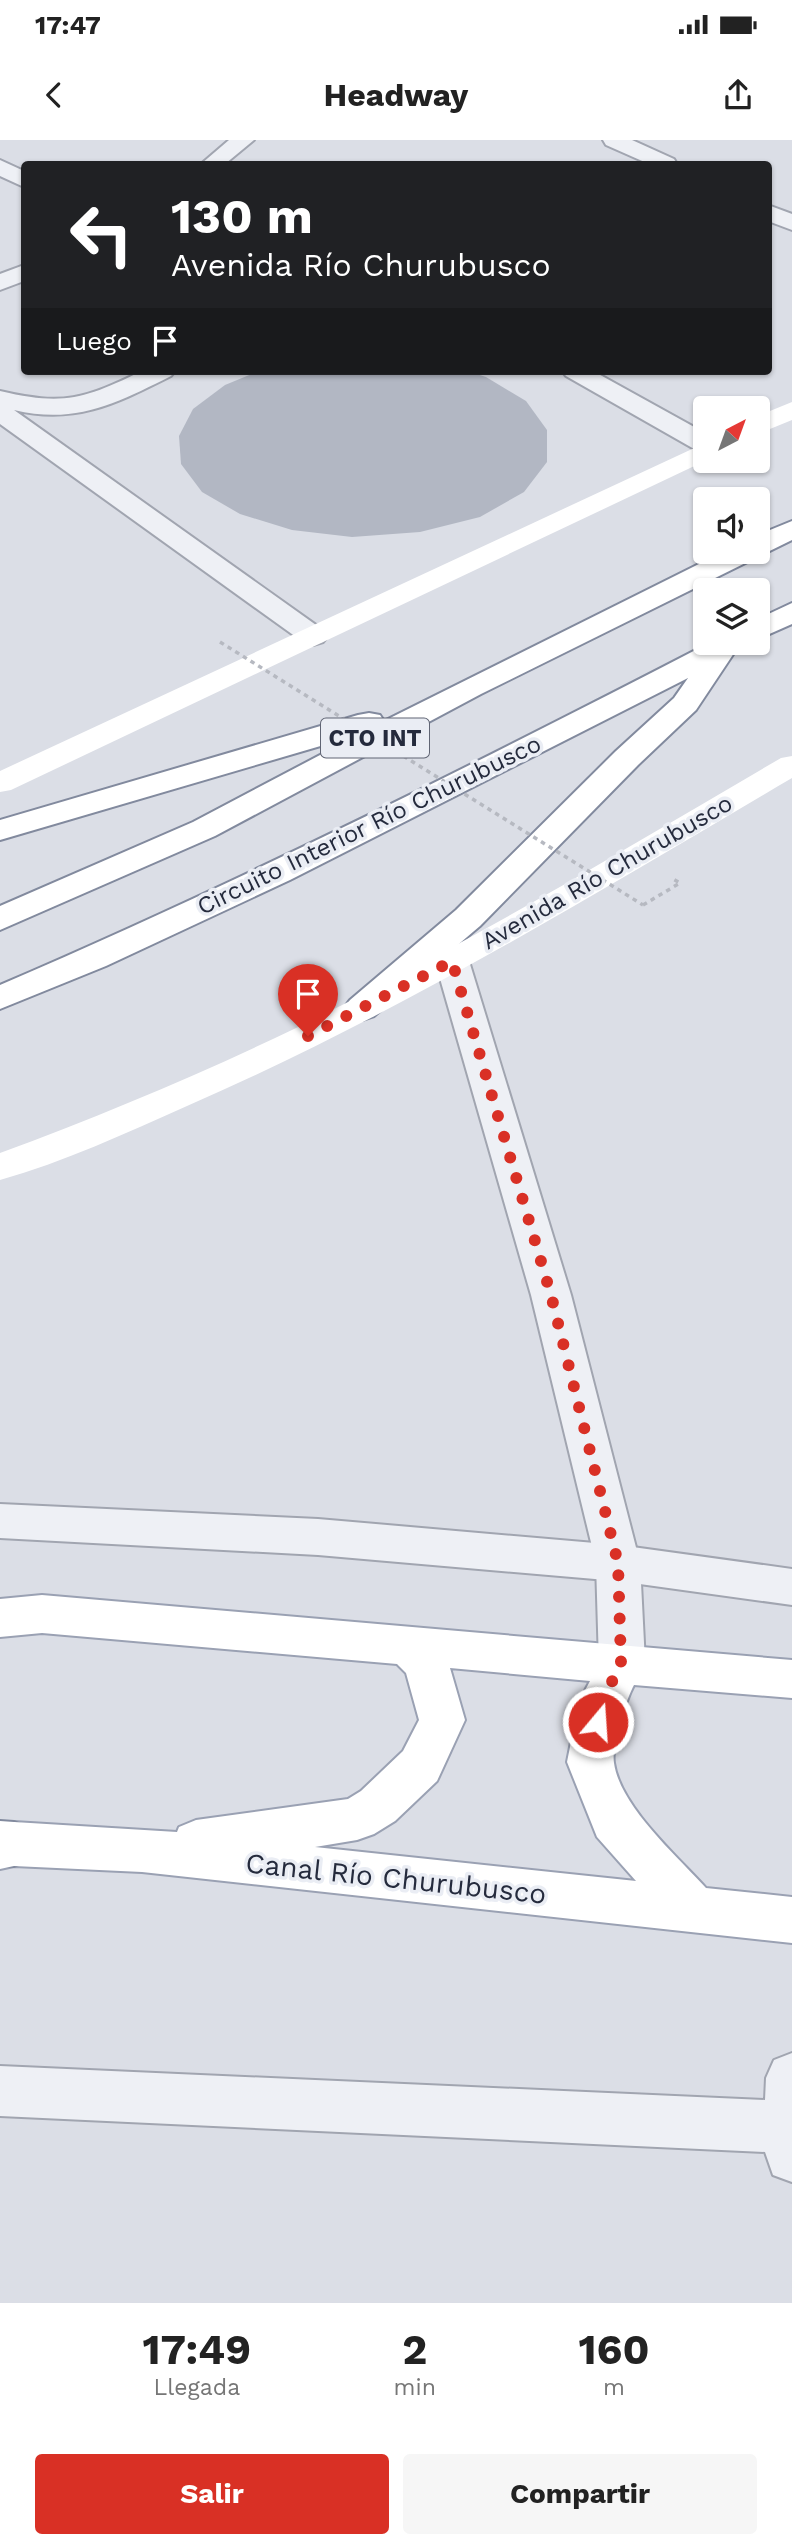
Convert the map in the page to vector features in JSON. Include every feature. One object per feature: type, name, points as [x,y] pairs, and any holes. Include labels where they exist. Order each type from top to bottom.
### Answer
[{"type":"main road","points":[[770,420],[792,410]]},
{"type":"main road","points":[[0,783],[693,457]]},
{"type":"main road","points":[[770,540],[792,529]]},
{"type":"main road","name":"CTO INT","points":[[0,919],[204,829],[470,688],[721,564]]},
{"type":"main road","points":[[770,624],[792,612]]},
{"type":"main road","name":"Circuito Interior Río Churubusco","points":[[0,998],[162,927],[345,839],[709,655]]},
{"type":"main road","points":[[362,1008],[468,918],[684,704],[721,655]]},
{"type":"main road","points":[[0,830],[332,734],[470,688]]},
{"type":"main road","name":"Avenida Río Churubusco","points":[[0,1167],[66,1143],[235,1070],[362,1008],[452,961],[792,765]]},
{"type":"main road","points":[[0,1618],[42,1614],[792,1679]]},
{"type":"main road","points":[[142,1850],[357,1819],[379,1806],[420,1766],[442,1720],[426,1663],[407,1645]]},
{"type":"main road","points":[[621,1663],[602,1702],[590,1762],[614,1822],[695,1911]]},
{"type":"main road","name":"Canal Río Churubusco","points":[[5,1845],[142,1850],[792,1920]]},
{"type":"street","points":[[216,161],[243,140]]},
{"type":"street","points":[[614,140],[660,161]]},
{"type":"street","points":[[0,167],[21,178]]},
{"type":"street","points":[[772,214],[792,223]]},
{"type":"street","points":[[0,283],[21,273]]},
{"type":"street","points":[[0,399],[34,408],[64,409],[92,405],[154,375]]},
{"type":"street","points":[[582,375],[693,436]]},
{"type":"street","points":[[0,412],[313,636]]},
{"type":"street","points":[[452,961],[551,1295],[618,1563],[621,1663]]},
{"type":"street","points":[[0,1521],[318,1537],[618,1563],[792,1587]]},
{"type":"street","points":[[0,2091],[791,2120]]},
{"type":"path","points":[[219,642],[643,905],[680,883]]},
{"type":"building","points":[[249,375],[480,375],[526,401],[547,430],[547,462],[524,492],[480,517],[420,532],[352,537],[292,530],[240,514],[202,492],[181,464],[179,436],[193,409],[225,385]]},
{"type":"route","points":[[308,1036],[452,961],[551,1295],[618,1563],[621,1663],[602,1702],[598,1722]]}]
